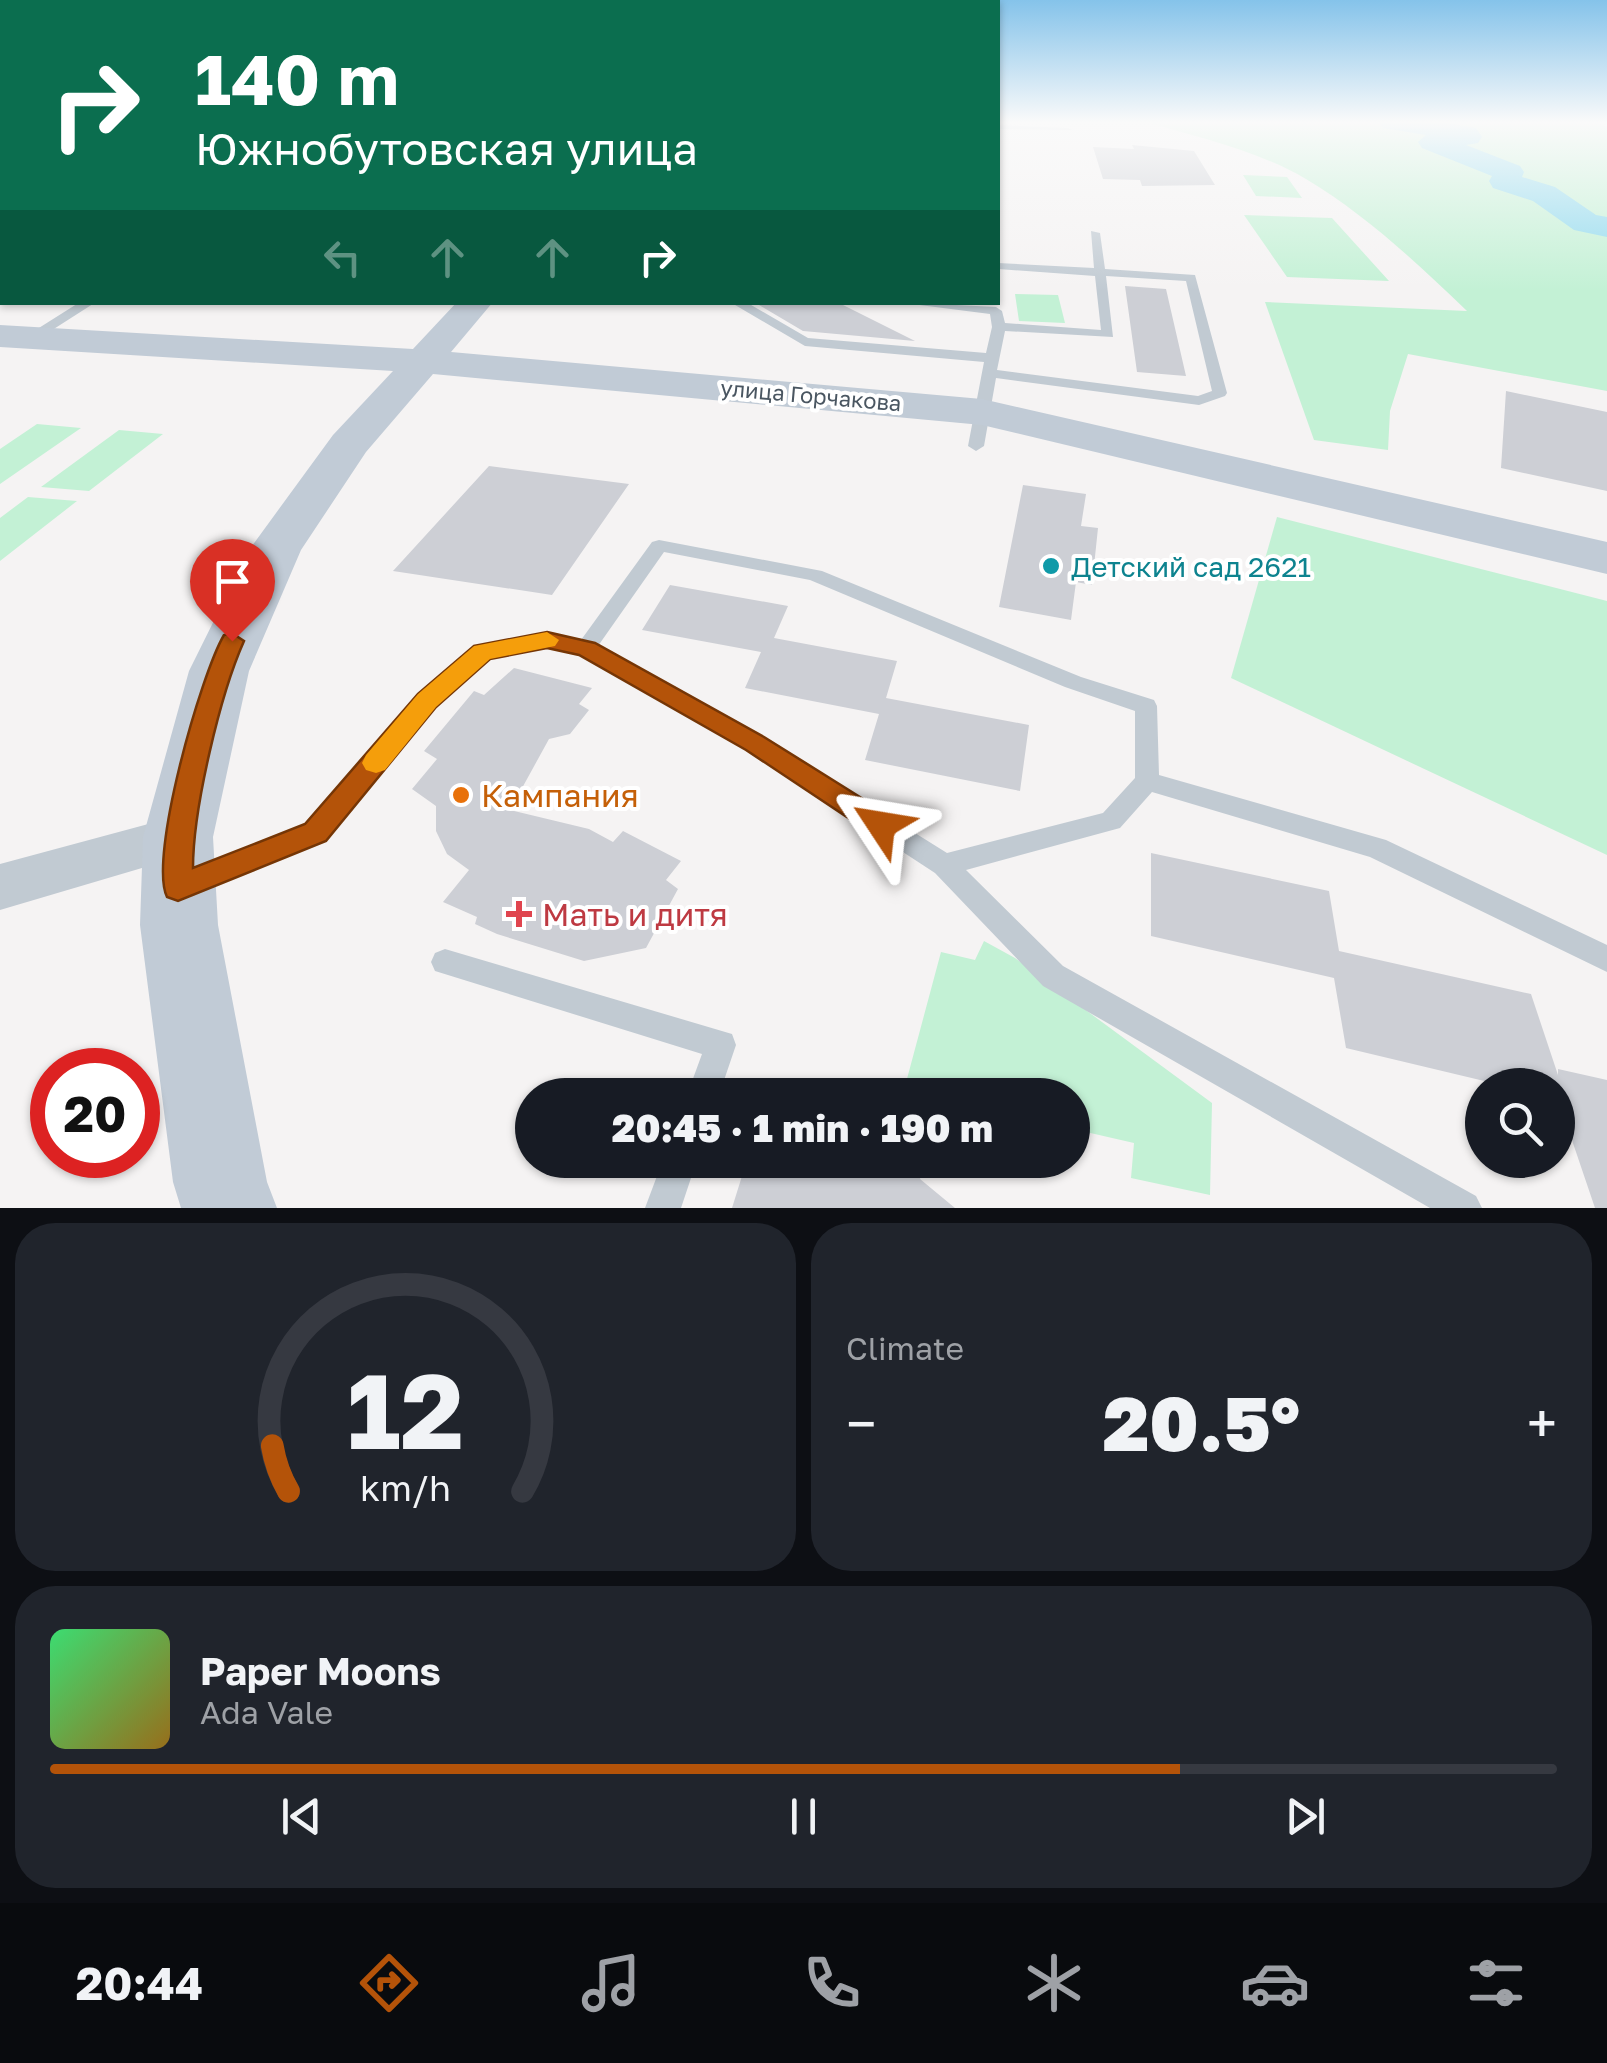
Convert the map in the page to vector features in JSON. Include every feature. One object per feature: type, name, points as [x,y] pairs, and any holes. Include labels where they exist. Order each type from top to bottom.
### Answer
[{"type":"street","points":[[213,1196],[179,925],[178,862],[218,671],[275,550],[349,444],[473,305]]},
{"type":"street","name":"улица Горчакова","points":[[15,337],[985,397],[1607,558]]},
{"type":"street","points":[[0,887],[178,862]]},
{"type":"lane","points":[[999,327],[1108,334],[1095,234]]},
{"type":"lane","points":[[741,305],[805,342],[985,397],[1199,401],[1220,392],[1191,278],[1000,266]]},
{"type":"lane","points":[[15,337],[84,305]]},
{"type":"lane","points":[[933,305],[996,311],[999,327],[985,397]]},
{"type":"lane","points":[[586,648],[659,546],[816,575],[1073,682],[1146,706],[1147,782],[1111,821],[944,866]]},
{"type":"lane","points":[[178,862],[315,832],[427,701],[483,652],[547,640],[586,648],[755,744],[944,866],[1053,976],[1464,1208]]},
{"type":"lane","points":[[1147,782],[1377,848],[1607,959]]},
{"type":"lane","points":[[445,962],[722,1045],[710,1078]]},
{"type":"lane","points":[[663,1208],[674,1178]]},
{"type":"green space","points":[[1245,178],[1288,178],[1302,198],[1256,196]]},
{"type":"green space","points":[[1607,178],[1607,391],[1408,354],[1390,411],[1388,450],[1314,440],[1265,302],[1467,311],[1370,224],[1306,179]]},
{"type":"green space","points":[[1244,215],[1332,218],[1389,281],[1287,277]]},
{"type":"green space","points":[[1015,294],[1058,295],[1065,323],[1019,321]]},
{"type":"green space","points":[[37,424],[81,428],[0,484],[0,449]]},
{"type":"green space","points":[[119,430],[163,434],[89,491],[41,487]]},
{"type":"green space","points":[[28,497],[77,501],[0,561],[0,518]]},
{"type":"green space","points":[[1277,517],[1607,601],[1607,855],[1231,678]]},
{"type":"green space","points":[[984,941],[1015,958],[1212,1103],[1210,1195],[1131,1178],[1134,1143],[1090,1133],[1090,1078],[907,1078],[941,952],[975,960]]},
{"type":"building","points":[[1211,178],[1215,185],[1142,186],[1140,180],[1103,179]]},
{"type":"building","points":[[1125,286],[1166,289],[1186,376],[1137,372]]},
{"type":"building","points":[[759,305],[843,305],[915,341],[803,331]]},
{"type":"building","points":[[1506,391],[1607,412],[1607,491],[1501,468]]},
{"type":"building","points":[[489,466],[629,484],[552,595],[393,571]]},
{"type":"building","name":"Детский сад 2621","points":[[1023,485],[1086,494],[1081,526],[1098,528],[1092,585],[1076,582],[1071,620],[999,607]]},
{"type":"building","points":[[670,585],[788,606],[774,638],[897,661],[886,698],[1029,725],[1020,791],[865,760],[879,714],[745,688],[761,652],[642,630]]},
{"type":"building","points":[[514,668],[592,688],[579,704],[589,710],[570,734],[549,739],[510,810],[589,829],[613,842],[623,831],[681,861],[666,880],[678,889],[646,948],[584,961],[497,934],[475,924],[477,917],[443,902],[469,870],[447,854],[436,831],[436,806],[412,789],[437,759],[424,751],[474,691],[484,695]]},
{"type":"building","points":[[1151,853],[1329,891],[1339,951],[1531,994],[1556,1068],[1465,1068],[1465,1076],[1346,1048],[1334,978],[1151,936]]},
{"type":"building","points":[[1575,1073],[1607,1080],[1607,1208],[1595,1208],[1575,1149]]},
{"type":"building","points":[[741,1178],[920,1178],[955,1208],[732,1208]]},
{"type":"waterway","points":[[1505,178],[1504,181],[1544,194],[1586,223],[1607,227]]},
{"type":"slow traffic","points":[[376,763],[427,701],[483,652],[547,640]]},
{"type":"place","name":"Детский сад 2621","points":[[1051,566]]},
{"type":"place","name":"Кампания","points":[[461,795]]},
{"type":"place","name":"Мать и дитя","points":[[519,914]]},
{"type":"route","points":[[232,641],[218,671],[178,837],[178,888],[315,832],[427,701],[483,652],[547,640],[586,648],[755,744],[881,825]]}]
